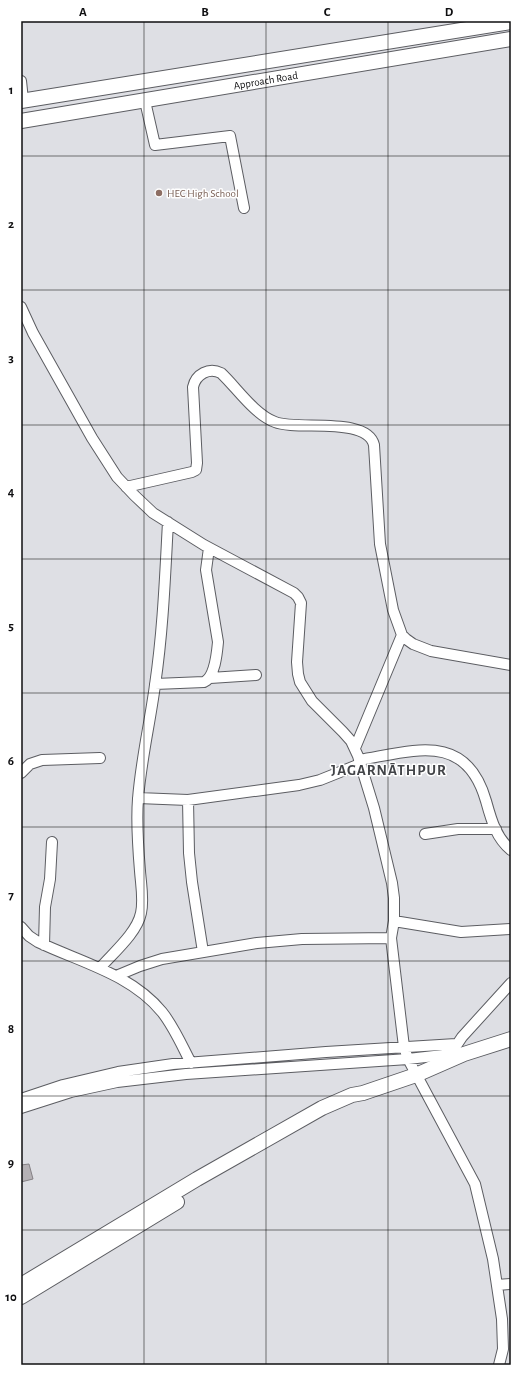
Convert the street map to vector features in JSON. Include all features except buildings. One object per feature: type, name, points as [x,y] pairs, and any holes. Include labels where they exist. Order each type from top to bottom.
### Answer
[{"type":"street","name":"Approach Road","points":[[22,101],[511,22]]},
{"type":"street","name":"Approach Road","points":[[21,121],[511,39]]},
{"type":"street","points":[[21,82],[22,101]]},
{"type":"street","points":[[146,101],[155,145],[230,136],[244,208]]},
{"type":"street","points":[[21,307],[33,333],[92,438],[117,477],[126,487],[153,513],[209,548],[294,593],[301,603],[297,662],[300,682],[312,701],[343,732],[355,748],[374,808],[392,883],[394,898],[394,921],[391,938],[404,1047],[416,1075],[475,1184],[493,1259],[507,1350],[498,1365]]},
{"type":"street","points":[[126,487],[196,470],[197,463],[193,387],[198,376],[208,371],[213,370],[220,373],[260,414],[275,422],[288,425],[347,427],[364,432],[372,438],[374,445],[380,544],[393,610],[402,634],[413,644],[431,651],[511,665]]},
{"type":"street","points":[[100,968],[134,930],[141,913],[142,892],[137,824],[138,798],[141,769],[155,684],[164,608],[168,522]]},
{"type":"street","points":[[209,548],[206,570],[218,642],[216,659],[210,678]]},
{"type":"street","points":[[355,748],[402,634]]},
{"type":"street","points":[[155,684],[204,682],[210,678],[256,675]]},
{"type":"street","points":[[138,798],[188,800],[299,786],[320,780],[360,762],[417,751],[443,751],[454,755],[469,767],[478,778],[496,829],[502,842],[511,850]]},
{"type":"street","points":[[21,773],[25,762],[53,759],[100,758]]},
{"type":"street","points":[[188,800],[189,853],[203,952]]},
{"type":"street","points":[[425,834],[458,829],[496,829]]},
{"type":"street","points":[[44,945],[45,907],[50,879],[52,842]]},
{"type":"street","points":[[394,921],[461,932],[511,929]]},
{"type":"street","points":[[21,927],[29,936],[44,945],[100,968],[116,976],[144,994],[163,1013],[191,1063]]},
{"type":"street","points":[[116,976],[156,960],[281,940],[391,938]]},
{"type":"street","points":[[450,1057],[456,1044],[476,1020],[511,983]]},
{"type":"street","points":[[21,1285],[268,1138],[322,1108],[352,1095],[363,1093],[416,1075],[450,1057],[511,1039]]},
{"type":"street","points":[[24,1096],[118,1072],[191,1063],[456,1044]]},
{"type":"street","points":[[335,1052],[336,1064]]},
{"type":"street","points":[[21,1108],[71,1092],[117,1082],[186,1074],[450,1057]]},
{"type":"street","points":[[21,1298],[211,1182],[334,1112],[355,1102],[363,1093]]},
{"type":"street","points":[[497,1285],[511,1284]]},
{"type":"place","name":"HEC High School","points":[[159,193]]},
{"type":"district","name":"JAGARNĀTHPUR","points":[[389,770]]}]
